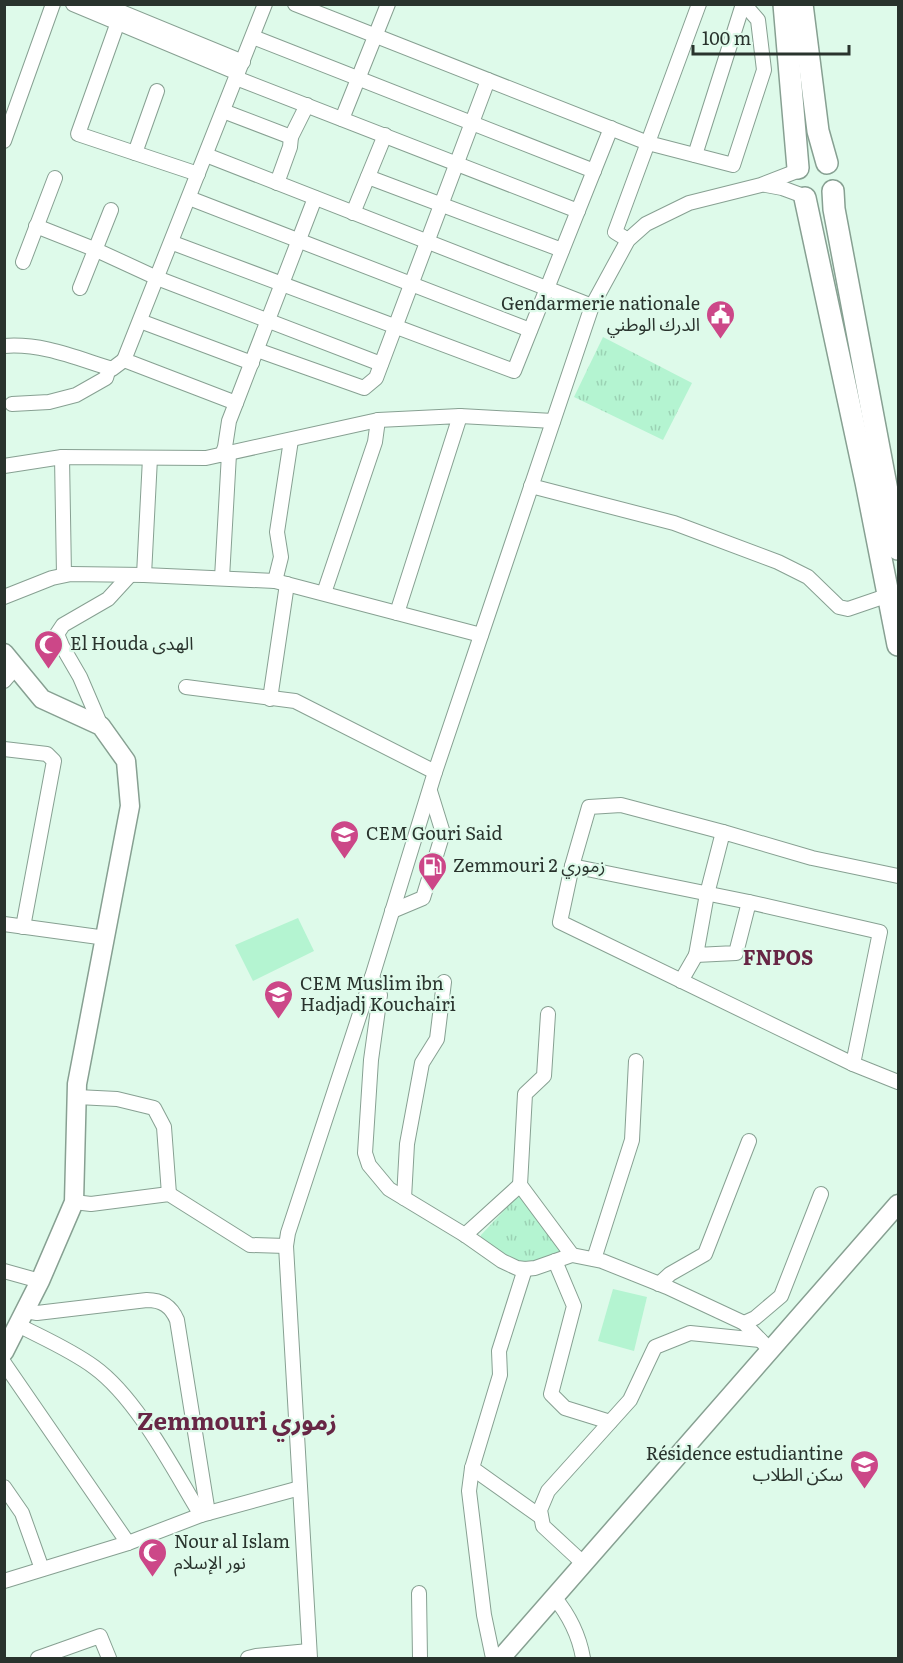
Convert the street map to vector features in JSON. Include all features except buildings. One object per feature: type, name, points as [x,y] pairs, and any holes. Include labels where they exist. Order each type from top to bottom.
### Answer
[{"type":"highway","points":[[784,4],[797,169],[795,184],[803,196],[866,482],[898,645]]},
{"type":"highway","points":[[802,4],[818,131],[827,163],[836,176],[833,191],[834,209],[898,549]]},
{"type":"highway","points":[[797,169],[812,159],[827,163]]},
{"type":"highway","points":[[803,196],[820,200],[833,191]]},
{"type":"main road","points":[[4,1352],[40,1281],[74,1202],[77,1084],[130,806],[126,761],[101,726],[42,699],[10,660]]},
{"type":"main road","points":[[501,1659],[765,1345],[898,1204]]},
{"type":"street","points":[[4,141],[53,4]]},
{"type":"street","points":[[73,4],[239,71]]},
{"type":"street","points":[[102,4],[307,105],[578,211]]},
{"type":"street","points":[[4,346],[47,348],[112,369],[124,360],[265,4]]},
{"type":"street","points":[[296,4],[648,143],[733,165],[764,70],[758,20],[743,4],[695,155]]},
{"type":"street","points":[[342,119],[388,4]]},
{"type":"street","points":[[628,240],[615,232],[699,4]]},
{"type":"street","points":[[118,22],[78,134],[198,174]]},
{"type":"street","points":[[253,37],[594,171]]},
{"type":"street","points":[[140,321],[364,388],[376,378],[488,80]]},
{"type":"street","points":[[135,153],[157,91]]},
{"type":"street","points":[[278,183],[291,137],[307,105]]},
{"type":"street","points":[[223,111],[291,137]]},
{"type":"street","points":[[172,243],[514,371],[611,128]]},
{"type":"street","points":[[353,213],[384,135]]},
{"type":"street","points":[[206,155],[592,306]]},
{"type":"street","points":[[248,1659],[256,1656],[309,1655],[286,1246],[288,1233],[372,977],[435,772],[592,306],[628,240],[646,224],[689,203],[761,185],[797,169]]},
{"type":"street","points":[[368,177],[562,250]]},
{"type":"street","points":[[23,262],[55,178]]},
{"type":"street","points":[[761,185],[782,188],[803,196]]},
{"type":"street","points":[[189,198],[530,330]]},
{"type":"street","points":[[222,578],[225,447],[229,421],[315,198]]},
{"type":"street","points":[[80,288],[111,210]]},
{"type":"street","points":[[36,226],[157,278],[381,363]]},
{"type":"street","points":[[124,360],[236,403]]},
{"type":"street","points":[[12,404],[49,402],[76,395],[106,378],[109,368]]},
{"type":"street","points":[[4,466],[62,457],[206,458],[378,420],[460,416],[553,421]]},
{"type":"street","points":[[397,613],[460,416]]},
{"type":"street","points":[[324,593],[375,442],[378,420]]},
{"type":"street","points":[[270,699],[281,583],[281,557],[277,532],[291,440]]},
{"type":"street","points":[[62,457],[64,575]]},
{"type":"street","points":[[101,726],[80,676],[57,634],[63,625],[108,599],[137,575],[150,458]]},
{"type":"street","points":[[531,486],[674,523],[778,562],[808,577],[839,607],[848,609],[889,596]]},
{"type":"street","points":[[4,597],[64,575],[222,578],[281,583],[481,635]]},
{"type":"street","points":[[4,681],[10,660]]},
{"type":"street","points":[[186,687],[295,701],[435,772]]},
{"type":"street","points":[[4,749],[47,754],[54,761],[23,927]]},
{"type":"street","points":[[392,911],[423,898],[443,833],[429,791]]},
{"type":"street","points":[[898,876],[812,858],[621,805],[589,807],[572,866],[560,922],[853,1064],[898,1082]]},
{"type":"street","points":[[681,981],[696,955],[707,894],[723,832]]},
{"type":"street","points":[[572,866],[749,902],[880,932],[853,1064]]},
{"type":"street","points":[[696,955],[736,953],[749,902]]},
{"type":"street","points":[[4,924],[106,938]]},
{"type":"street","points":[[372,977],[380,995],[364,1153],[369,1166],[389,1189],[465,1235],[502,1261],[517,1268],[535,1268],[572,1255],[594,1259],[659,1284],[744,1323],[765,1345]]},
{"type":"street","points":[[404,1198],[407,1144],[422,1062],[437,1040],[444,982]]},
{"type":"street","points":[[548,1014],[544,1076],[525,1094],[520,1185],[572,1255]]},
{"type":"street","points":[[594,1259],[632,1140],[636,1061]]},
{"type":"street","points":[[77,1097],[117,1099],[154,1108],[164,1127],[169,1194]]},
{"type":"street","points":[[659,1284],[670,1274],[705,1254],[749,1141]]},
{"type":"street","points":[[465,1235],[520,1185]]},
{"type":"street","points":[[74,1202],[91,1204],[169,1194],[250,1245],[286,1246]]},
{"type":"street","points":[[744,1323],[755,1318],[781,1296],[821,1194]]},
{"type":"street","points":[[555,1261],[574,1306],[551,1394],[565,1408],[610,1422]]},
{"type":"street","points":[[493,1659],[484,1615],[469,1491],[472,1468],[500,1375],[499,1351],[525,1269]]},
{"type":"street","points":[[4,1271],[40,1281]]},
{"type":"street","points":[[22,1318],[37,1313],[147,1300],[155,1300],[169,1307],[177,1320],[204,1514]]},
{"type":"street","points":[[22,1318],[95,1367],[122,1392],[204,1514]]},
{"type":"street","points":[[583,1563],[543,1527],[540,1510],[548,1491],[630,1400],[655,1347],[690,1334],[765,1345]]},
{"type":"street","points":[[4,1363],[128,1543]]},
{"type":"street","points":[[472,1468],[541,1517]]},
{"type":"street","points":[[4,1487],[22,1514],[42,1569]]},
{"type":"street","points":[[4,1581],[128,1543],[204,1514],[300,1488]]},
{"type":"street","points":[[419,1593],[420,1659]]},
{"type":"street","points":[[554,1597],[567,1612],[581,1645],[583,1659]]},
{"type":"street","points":[[38,1659],[100,1636],[109,1659]]},
{"type":"green space","points":[[603,337],[692,383],[663,440],[574,397]]},
{"type":"green space","points":[[298,918],[314,951],[253,981],[235,945]]},
{"type":"green space","points":[[519,1197],[564,1250],[561,1254],[529,1263],[514,1262],[481,1240],[481,1235]]},
{"type":"green space","points":[[613,1289],[647,1297],[634,1351],[598,1341]]},
{"type":"place","name":"Gendarmerie nationale الدرك الوطني","points":[[721,340]]},
{"type":"place","name":"El Houda الهدى","points":[[49,670]]},
{"type":"place","name":"CEM Gouri Said","points":[[345,860]]},
{"type":"place","name":"Zemmouri 2 زموري","points":[[432,892]]},
{"type":"place","name":"CEM Muslim ibn Hadjadj Kouchairi","points":[[279,1020]]},
{"type":"place","name":"Résidence estudiantine سكن الطلاب","points":[[864,1490]]},
{"type":"place","name":"Nour al Islam نور الإسلام","points":[[153,1578]]},
{"type":"district","name":"FNPOS","points":[[778,958]]},
{"type":"district","name":"Zemmouri زموري","points":[[237,1422]]}]
